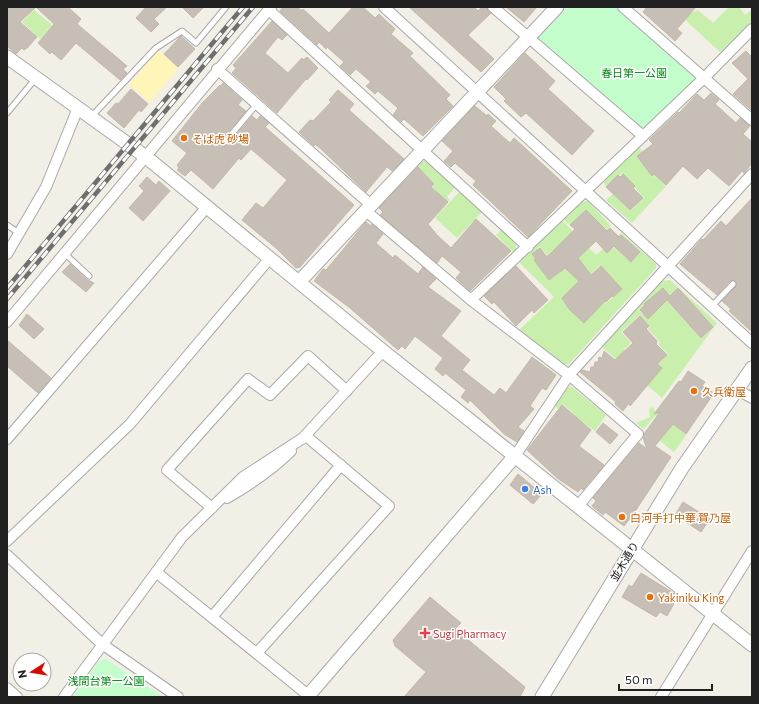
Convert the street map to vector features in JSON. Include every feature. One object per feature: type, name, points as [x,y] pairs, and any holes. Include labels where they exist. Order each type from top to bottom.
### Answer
[{"type":"street","points":[[384,7],[752,343]]},
{"type":"street","points":[[493,7],[643,136]]},
{"type":"street","points":[[299,282],[557,7]]},
{"type":"street","points":[[623,7],[752,120]]},
{"type":"street","points":[[7,322],[146,156],[163,138],[217,70],[270,8],[422,151],[528,247]]},
{"type":"street","points":[[472,300],[704,78],[752,29]]},
{"type":"street","points":[[7,57],[146,156],[206,208],[270,258],[383,351],[514,456],[579,505],[752,645]]},
{"type":"street","points":[[217,70],[472,300],[569,375],[638,434],[579,505]]},
{"type":"street","points":[[7,254],[46,186],[78,108]]},
{"type":"street","points":[[156,572],[308,696],[514,456],[569,375],[752,174]]},
{"type":"street","points":[[7,439],[206,208]]},
{"type":"street","points":[[7,541],[130,424],[270,258]]},
{"type":"street","points":[[64,697],[182,537],[212,508],[253,483],[276,466],[306,436],[383,351]]},
{"type":"street","points":[[212,508],[167,470],[248,379],[270,395],[308,356],[347,391]]},
{"type":"street","name":"並木通り","points":[[542,697],[582,634],[632,548],[682,468],[752,368]]},
{"type":"street","points":[[736,389],[752,398]]},
{"type":"street","points":[[257,653],[389,506],[306,436]]},
{"type":"street","points":[[212,617],[341,465]]},
{"type":"street","points":[[661,697],[752,551]]},
{"type":"street","points":[[7,555],[102,644],[178,697]]},
{"type":"street","points":[[7,688],[17,697]]},
{"type":"lane","points":[[91,117],[156,48],[182,31],[196,43],[226,7]]},
{"type":"lane","points":[[7,113],[36,78]]},
{"type":"lane","points":[[224,143],[256,105]]},
{"type":"lane","points":[[7,225],[19,233]]},
{"type":"lane","points":[[64,253],[89,276]]},
{"type":"lane","points":[[711,307],[733,284]]},
{"type":"green space","name":"春日第一公園","points":[[568,7],[615,7],[697,77],[643,129],[538,38]]},
{"type":"green space","points":[[729,7],[739,7],[745,15],[752,10],[752,21],[720,52],[682,17],[698,10],[713,23]]},
{"type":"green space","points":[[34,10],[52,25],[40,39],[22,22]]},
{"type":"green space","points":[[639,147],[643,152],[637,156],[653,177],[654,175],[666,186],[632,223],[606,200],[613,194],[630,211],[644,198],[622,173],[606,186],[603,182]]},
{"type":"green space","points":[[421,161],[426,162],[455,187],[447,197],[450,200],[448,202],[432,187],[435,184],[417,166]]},
{"type":"green space","points":[[460,191],[482,212],[457,238],[435,218]]},
{"type":"green space","points":[[588,201],[611,226],[607,230],[586,210],[570,225],[563,219],[581,202]]},
{"type":"green space","points":[[562,220],[596,255],[621,233],[656,264],[656,268],[569,364],[563,365],[519,330],[554,297],[519,262]],"holes":[[[621,235],[640,253],[631,262],[614,247],[607,253],[604,250]],[[562,242],[579,259],[568,271],[550,253]],[[540,247],[561,271],[552,278],[534,260],[536,258],[532,254]],[[599,266],[602,267],[622,289],[606,303],[584,282]]]},
{"type":"green space","points":[[501,230],[516,242],[516,249],[513,252],[496,235]]},
{"type":"green space","points":[[670,280],[717,323],[662,398],[602,347],[662,281]],"holes":[[[663,288],[670,295],[678,288],[713,328],[701,339],[667,301],[653,314],[649,310],[643,315],[639,310]],[[640,315],[650,327],[648,329],[660,342],[658,344],[668,355],[645,375],[624,349],[631,343],[621,332]]]},
{"type":"green space","points":[[568,387],[572,387],[606,415],[595,431],[579,419],[575,424],[573,422],[574,414],[563,404],[558,409],[555,406]]},
{"type":"green space","points":[[653,407],[655,411],[686,435],[674,452],[660,441],[670,428],[655,416],[644,429],[636,423],[650,417],[649,409]]},
{"type":"green space","name":"浅間台第一公園","points":[[106,659],[163,697],[73,697],[100,660]]},
{"type":"sand","points":[[158,50],[179,68],[150,102],[129,85]]},
{"type":"building","points":[[7,7],[36,7],[20,22],[37,37],[27,48],[24,50],[22,48],[16,54],[7,46]]},
{"type":"building","points":[[36,7],[68,7],[81,19],[77,24],[127,66],[123,69],[127,73],[120,80],[76,43],[61,60],[52,52],[50,54],[38,43],[54,24]]},
{"type":"building","points":[[146,7],[167,7],[154,19],[159,24],[151,32],[136,18]]},
{"type":"building","points":[[182,7],[204,7],[193,18]]},
{"type":"building","points":[[283,7],[297,7],[302,11],[303,9],[329,33],[353,7],[363,7],[375,18],[379,14],[395,29],[391,34],[413,53],[410,56],[450,95],[446,99],[453,106],[423,136],[404,119],[401,122],[393,115],[398,108],[378,91],[375,94],[366,86],[371,82],[356,69],[350,75],[340,66],[344,62],[327,47],[326,49],[319,42],[317,45],[280,11]]},
{"type":"building","points":[[409,7],[474,7],[478,11],[482,7],[487,7],[491,13],[468,35],[494,59],[481,72]]},
{"type":"building","points":[[506,7],[537,7],[524,22]]},
{"type":"building","points":[[647,7],[696,7],[677,29],[682,33],[675,41],[643,12]]},
{"type":"building","points":[[272,21],[287,35],[282,40],[278,37],[265,53],[288,73],[302,58],[303,60],[307,57],[318,68],[307,80],[306,79],[277,113],[232,73],[236,68],[233,65]]},
{"type":"building","points":[[181,36],[195,49],[178,67],[164,54]]},
{"type":"building","points":[[746,51],[752,57],[752,111],[733,94],[748,79],[732,63]]},
{"type":"building","points":[[525,53],[555,81],[548,89],[594,131],[572,155],[526,113],[521,117],[504,101],[506,99],[494,87]]},
{"type":"building","points":[[223,83],[242,100],[238,105],[246,111],[221,140],[221,146],[227,146],[252,116],[257,120],[260,116],[269,123],[265,127],[354,205],[300,267],[296,268],[276,248],[242,220],[256,203],[263,208],[287,180],[251,149],[241,160],[239,158],[213,189],[191,170],[185,176],[177,170],[179,168],[177,165],[187,153],[172,141],[203,102]]},
{"type":"building","points":[[131,89],[148,104],[141,112],[139,110],[124,128],[107,113],[116,103],[118,104]]},
{"type":"building","points":[[338,90],[354,104],[349,110],[404,159],[392,171],[387,167],[366,192],[321,149],[315,144],[314,146],[299,132],[310,120],[313,121],[331,102],[329,100]]},
{"type":"building","points":[[711,93],[719,100],[715,104],[736,123],[740,118],[750,126],[743,134],[752,142],[752,163],[744,173],[742,171],[729,186],[708,168],[697,179],[683,166],[666,185],[654,174],[652,176],[637,156],[653,144],[649,140],[678,112],[679,113],[697,94],[704,100]]},
{"type":"building","points":[[475,106],[496,121],[491,126],[510,143],[514,138],[572,191],[528,237],[473,185],[476,181],[455,163],[451,167],[444,161],[453,151],[442,141]]},
{"type":"building","points":[[418,167],[434,184],[431,187],[448,202],[428,224],[451,248],[476,219],[511,251],[470,291],[456,278],[461,272],[442,256],[437,263],[380,215],[383,212],[379,208]]},
{"type":"building","points":[[623,174],[635,186],[633,188],[643,198],[630,210],[606,187],[618,175],[620,177]]},
{"type":"building","points":[[147,177],[156,185],[159,181],[170,191],[143,221],[129,208],[144,191],[139,186]]},
{"type":"building","points":[[752,198],[752,332],[729,311],[731,309],[722,301],[736,286],[736,281],[730,281],[717,295],[680,264],[702,239],[703,240],[721,221],[726,226]]},
{"type":"building","points":[[586,210],[607,231],[610,228],[619,237],[621,235],[640,252],[631,262],[614,246],[607,253],[596,241],[578,258],[591,275],[601,266],[622,289],[606,302],[605,301],[584,323],[569,309],[562,298],[579,281],[565,268],[549,280],[534,260],[536,259],[532,254],[540,248],[546,256],[548,256],[575,229],[570,225]]},
{"type":"building","points":[[366,222],[371,226],[372,224],[383,234],[376,243],[393,258],[395,255],[418,274],[423,267],[436,279],[428,287],[461,311],[441,336],[470,360],[462,370],[494,395],[500,388],[506,393],[532,357],[556,375],[546,390],[542,388],[530,406],[534,409],[518,427],[524,431],[517,442],[504,434],[470,400],[468,403],[461,397],[466,390],[445,373],[443,376],[435,369],[443,358],[415,336],[405,349],[402,346],[398,350],[350,308],[314,281],[323,269],[326,270]]},
{"type":"building","points":[[70,264],[86,279],[94,283],[86,292],[62,272]]},
{"type":"building","points":[[516,266],[548,300],[534,313],[532,310],[516,326],[494,302],[492,304],[484,296]]},
{"type":"building","points":[[663,288],[670,296],[678,288],[713,327],[701,338],[667,300],[648,319],[640,310],[645,305],[644,304]]},
{"type":"building","points":[[27,314],[44,329],[34,339],[19,325]]},
{"type":"building","points":[[640,316],[649,326],[646,329],[657,341],[656,344],[667,355],[657,364],[662,368],[630,406],[629,403],[623,411],[615,404],[616,402],[580,372],[582,370],[590,372],[591,367],[594,367],[595,362],[598,362],[599,357],[602,358],[604,351],[615,360],[633,343],[623,332]]},
{"type":"building","points":[[7,340],[51,378],[38,393],[7,366]]},
{"type":"building","points":[[688,371],[705,382],[702,386],[714,393],[686,434],[673,424],[655,446],[671,457],[624,526],[605,512],[603,515],[592,506],[596,501],[593,498],[639,443],[647,449],[643,438],[644,434],[660,412],[654,414],[679,381],[681,382]]},
{"type":"building","points":[[562,405],[591,430],[579,446],[604,465],[583,490],[581,488],[578,492],[557,478],[527,450]]},
{"type":"building","points":[[603,423],[618,435],[610,444],[596,432]]},
{"type":"building","points":[[518,474],[542,494],[533,504],[510,485]]},
{"type":"building","points":[[683,502],[710,519],[701,532],[675,515]]},
{"type":"building","points":[[641,573],[675,594],[673,599],[676,600],[667,616],[660,612],[656,617],[622,597],[629,585],[632,587]]},
{"type":"building","points":[[430,597],[461,623],[455,629],[525,687],[520,697],[404,697],[426,672],[395,646],[393,640]]},
{"type":"railway","points":[[7,288],[243,7]]},
{"type":"railway","points":[[7,299],[253,7]]},
{"type":"place","name":"そば虎 砂場","points":[[184,138]]},
{"type":"place","name":"久兵衛屋","points":[[694,391]]},
{"type":"place","name":"Ash","points":[[525,489]]},
{"type":"place","name":"白河手打中華 賀乃屋","points":[[622,517]]},
{"type":"place","name":"Yakiniku King","points":[[650,597]]},
{"type":"place","name":"Sugi Pharmacy","points":[[425,633]]}]
